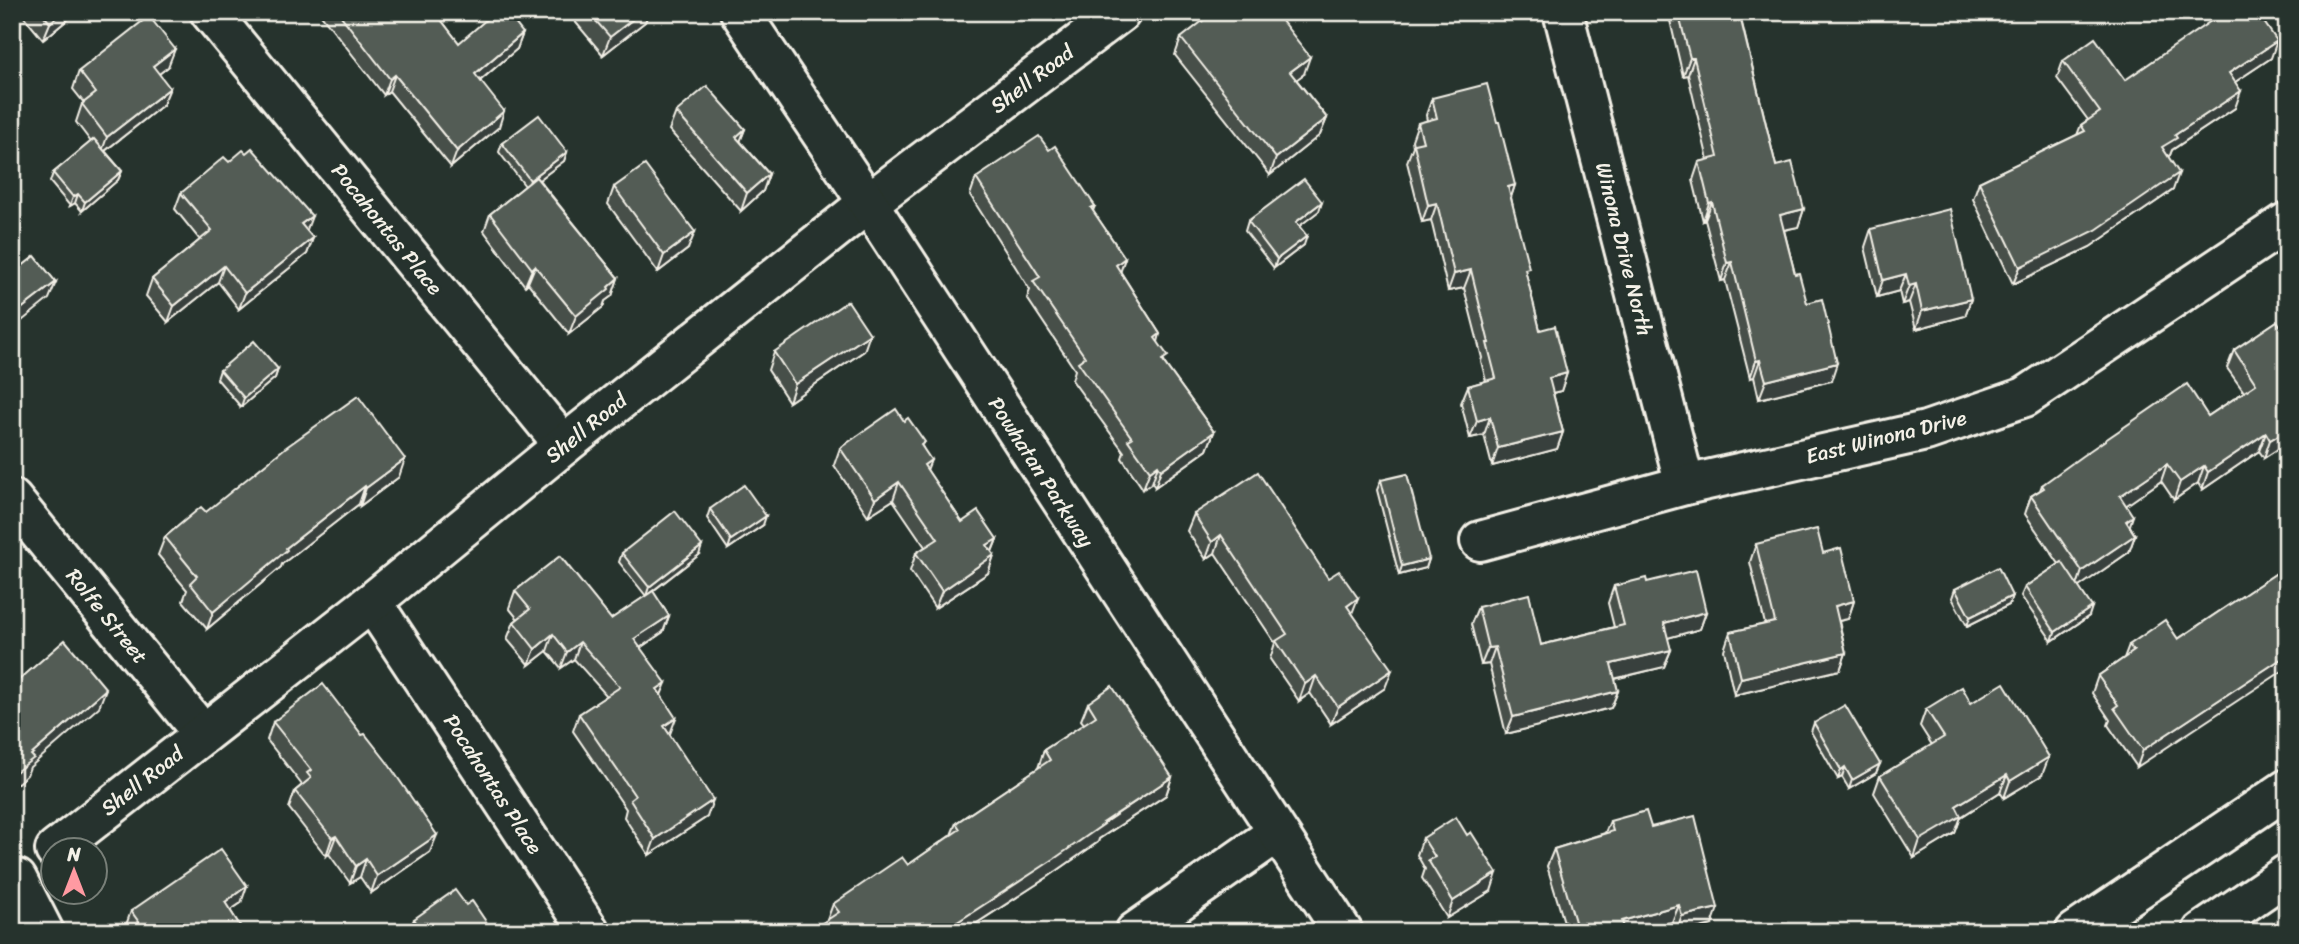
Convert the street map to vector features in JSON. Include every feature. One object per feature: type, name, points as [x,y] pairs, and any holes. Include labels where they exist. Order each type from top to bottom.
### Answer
[{"type":"street","name":"Pocahontas Place","points":[[210,12],[564,446]]},
{"type":"street","name":"Powhatan Parkway","points":[[740,12],[868,203],[1343,932]]},
{"type":"street","name":"Shell Road","points":[[72,836],[372,602],[868,203],[1121,12]]},
{"type":"street","name":"Winona Drive North","points":[[1563,12],[1685,485]]},
{"type":"street","name":"East Winona Drive","points":[[1480,541],[1685,485],[1926,431],[2025,397],[2287,222]]},
{"type":"street","name":"Rolfe Street","points":[[12,499],[203,734]]},
{"type":"street","name":"Pocahontas Place","points":[[372,602],[590,932]]},
{"type":"street","points":[[2079,931],[2287,789]]},
{"type":"street","points":[[1135,932],[1277,833]]},
{"type":"street","name":"Shell Road","points":[[15,881],[38,863]]},
{"type":"street","points":[[2202,932],[2287,874]]},
{"type":"street","points":[[15,881],[44,932]]},
{"type":"building","points":[[41,12],[62,12],[50,23]]},
{"type":"building","points":[[338,12],[435,12],[459,43],[495,12],[506,12],[523,33],[475,74],[504,111],[457,151],[395,75],[390,79]]},
{"type":"building","points":[[588,12],[642,12],[610,37]]},
{"type":"building","points":[[1214,12],[1275,12],[1310,57],[1290,72],[1327,118],[1276,158],[1181,38]]},
{"type":"building","points":[[1678,12],[1739,12],[1776,166],[1792,162],[1804,209],[1780,215],[1795,274],[1799,273],[1807,303],[1822,299],[1837,363],[1766,381],[1760,360],[1756,361],[1732,262],[1727,263],[1699,162],[1718,157],[1694,58],[1690,58]]},
{"type":"building","points":[[2224,12],[2257,12],[2277,41],[2229,73],[2241,91],[2175,135],[2177,138],[2162,147],[2179,173],[2096,230],[2020,267],[1979,182],[2085,131],[2081,125],[2100,112],[2063,61],[2095,38],[2125,80]]},
{"type":"building","points":[[149,16],[175,49],[153,66],[170,88],[107,137],[82,104],[96,93],[79,71]]},
{"type":"building","points":[[1487,84],[1515,185],[1508,187],[1529,268],[1525,269],[1540,330],[1555,326],[1567,373],[1549,378],[1563,432],[1498,448],[1490,417],[1477,421],[1468,386],[1496,378],[1471,270],[1454,274],[1437,203],[1428,205],[1414,144],[1423,142],[1418,123],[1437,118],[1432,98]]},
{"type":"building","points":[[707,86],[745,129],[736,137],[769,174],[747,193],[676,112]]},
{"type":"building","points":[[539,115],[567,152],[530,180],[502,143]]},
{"type":"building","points":[[1039,136],[1049,150],[1055,146],[1095,206],[1091,208],[1125,258],[1116,265],[1160,334],[1155,338],[1168,356],[1162,360],[1214,432],[1161,470],[1158,465],[1150,471],[1128,440],[1132,438],[1078,362],[1085,357],[1033,281],[1040,277],[976,178]]},
{"type":"building","points":[[94,139],[122,171],[85,202],[78,194],[73,197],[53,173]]},
{"type":"building","points":[[252,148],[312,216],[301,224],[313,238],[245,293],[224,266],[174,306],[152,279],[212,230],[181,193],[224,157],[229,162],[243,150],[246,153]]},
{"type":"building","points":[[645,165],[695,232],[664,255],[614,187]]},
{"type":"building","points":[[536,177],[618,278],[609,289],[576,316],[535,266],[532,269],[490,214]]},
{"type":"building","points":[[1304,179],[1322,202],[1296,222],[1307,236],[1277,259],[1248,221]]},
{"type":"building","points":[[1950,209],[1971,299],[1922,311],[1916,284],[1909,286],[1906,274],[1883,280],[1871,229]]},
{"type":"building","points":[[35,256],[56,282],[12,316],[12,264],[17,270]]},
{"type":"building","points":[[848,301],[870,334],[795,384],[774,352]]},
{"type":"building","points":[[2277,321],[2287,335],[2287,430],[2270,440],[2266,433],[2208,472],[2204,466],[2180,482],[2167,464],[2120,496],[2133,516],[2126,521],[2135,535],[2082,571],[2031,496],[2082,456],[2187,384],[2208,416],[2256,384],[2234,350]]},
{"type":"building","points":[[254,341],[278,369],[244,398],[220,370]]},
{"type":"building","points":[[358,396],[405,459],[366,488],[365,486],[286,548],[287,550],[213,612],[190,583],[197,576],[165,537],[201,507],[206,512],[285,448]]},
{"type":"building","points":[[896,409],[904,421],[908,418],[925,442],[921,445],[931,460],[924,465],[962,522],[978,511],[997,539],[987,545],[994,555],[942,591],[916,553],[938,539],[899,482],[875,499],[840,448]]},
{"type":"building","points":[[1258,472],[1328,578],[1339,571],[1358,598],[1347,606],[1392,670],[1338,707],[1316,676],[1305,684],[1276,641],[1287,634],[1221,535],[1212,542],[1194,514]]},
{"type":"building","points":[[1407,474],[1429,559],[1402,566],[1381,480]]},
{"type":"building","points":[[744,485],[766,516],[731,540],[710,509]]},
{"type":"building","points":[[675,511],[702,546],[649,587],[622,553]]},
{"type":"building","points":[[1817,529],[1823,553],[1841,548],[1854,601],[1835,606],[1846,653],[1741,678],[1730,632],[1775,622],[1756,544]]},
{"type":"building","points":[[560,556],[611,619],[653,591],[669,616],[634,639],[666,683],[657,689],[676,718],[664,726],[713,800],[655,839],[630,800],[635,796],[579,714],[620,687],[580,642],[567,652],[553,634],[535,649],[514,622],[530,609],[515,591]]},
{"type":"building","points":[[2062,562],[2092,607],[2055,632],[2025,587]]},
{"type":"building","points":[[2287,566],[2287,655],[2143,750],[2114,708],[2118,705],[2098,676],[2134,651],[2129,645],[2165,620],[2178,639]]},
{"type":"building","points":[[1998,567],[2012,596],[1970,617],[1955,589]]},
{"type":"building","points":[[1696,570],[1706,612],[1664,623],[1671,650],[1611,664],[1618,691],[1513,717],[1495,647],[1488,648],[1478,607],[1529,594],[1541,645],[1624,625],[1614,586],[1646,578],[1647,582]]},
{"type":"building","points":[[65,640],[106,689],[31,755],[34,758],[12,775],[12,686]]},
{"type":"building","points":[[2004,683],[2049,757],[2010,781],[2007,775],[1956,806],[1961,816],[1920,840],[1880,776],[1944,737],[1926,709],[1962,687],[1971,703]]},
{"type":"building","points":[[323,684],[362,735],[365,734],[387,762],[437,835],[377,876],[366,859],[356,866],[336,836],[332,838],[295,791],[311,778],[307,773],[311,770],[273,722]]},
{"type":"building","points":[[1112,686],[1172,777],[942,932],[821,932],[818,926],[839,912],[833,904],[902,857],[908,865],[960,829],[956,823],[1050,760],[1044,750],[1096,716],[1088,703]]},
{"type":"building","points":[[1845,705],[1880,764],[1852,780],[1845,767],[1841,770],[1814,723]]},
{"type":"building","points":[[1646,811],[1651,827],[1695,816],[1718,908],[1682,916],[1679,905],[1622,921],[1625,932],[1578,932],[1554,849],[1613,831],[1610,821]]},
{"type":"building","points":[[1456,817],[1467,835],[1471,832],[1497,873],[1453,901],[1428,860],[1435,857],[1423,838]]},
{"type":"building","points":[[221,849],[247,886],[225,902],[244,932],[146,932],[131,911]]},
{"type":"building","points":[[455,890],[466,905],[472,901],[493,932],[417,932],[421,929],[414,919]]},
{"type":"building","points":[[1250,929],[1271,929],[1273,932],[1245,932]]}]
